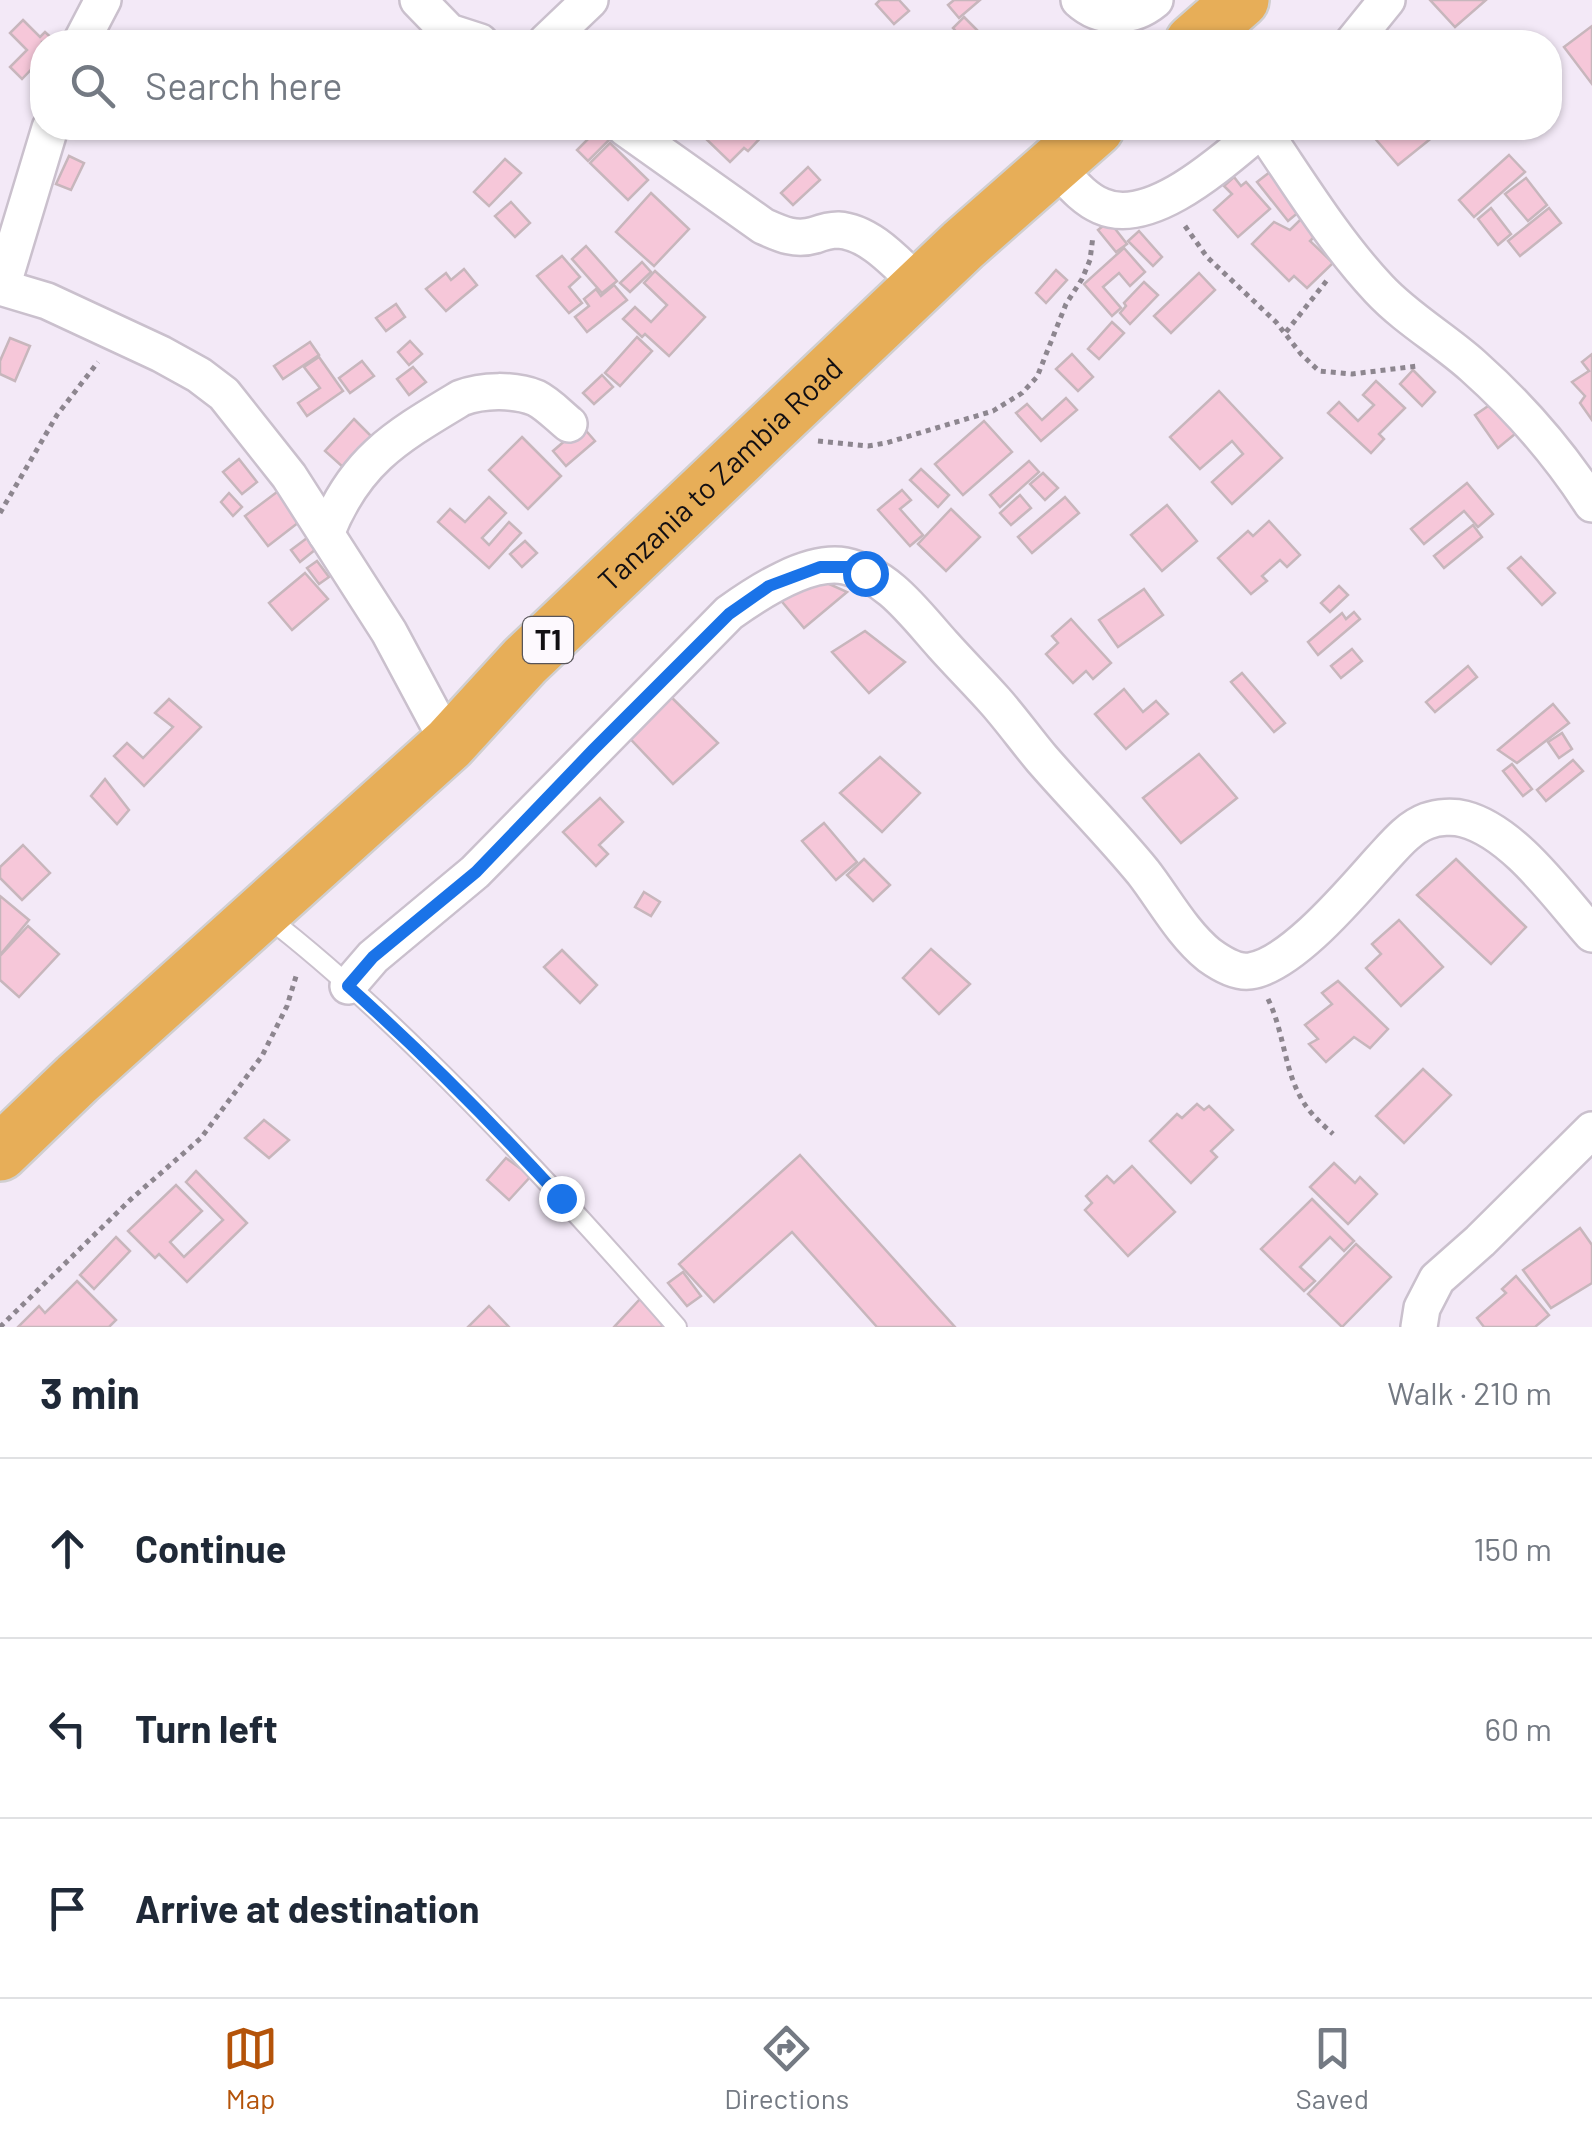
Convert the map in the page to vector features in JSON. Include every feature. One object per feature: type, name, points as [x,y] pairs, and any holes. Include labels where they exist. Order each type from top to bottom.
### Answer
[{"type":"highway","points":[[1207,30],[1241,0]]},
{"type":"highway","name":"Tanzania to Zambia Road","points":[[0,1153],[448,744],[526,661],[921,286],[1082,140]]},
{"type":"street","points":[[88,30],[104,0]]},
{"type":"street","points":[[418,0],[446,30]]},
{"type":"street","points":[[559,30],[590,0]]},
{"type":"street","points":[[1079,0],[1095,12],[1123,14],[1155,0]]},
{"type":"street","points":[[1363,30],[1387,0]]},
{"type":"street","points":[[46,140],[1,287],[47,301],[161,354],[224,394],[289,476],[389,632],[448,744]]},
{"type":"street","points":[[641,140],[763,226],[797,238],[834,230],[860,236],[921,286]]},
{"type":"street","points":[[1054,165],[1095,203],[1114,210],[1144,208],[1200,178],[1248,140]]},
{"type":"street","points":[[1271,140],[1348,253],[1396,305],[1501,392],[1568,468],[1592,504]]},
{"type":"street","points":[[326,534],[350,489],[380,451],[461,398],[489,392],[525,395],[539,399],[569,424]]},
{"type":"street","points":[[348,986],[373,957],[476,872],[729,614],[769,586],[827,565],[865,573],[894,592],[996,702],[1143,872],[1194,940],[1224,964],[1251,971],[1282,958],[1416,826],[1437,819],[1464,819],[1500,837],[1532,866],[1592,934]]},
{"type":"street","points":[[1419,1327],[1422,1308],[1437,1279],[1592,1130]]},
{"type":"lane","points":[[262,913],[305,946],[392,1025],[494,1126],[677,1327]]},
{"type":"path","points":[[1166,199],[1207,257],[1286,332],[1319,372],[1406,368],[1438,360],[1452,351]]},
{"type":"path","points":[[767,433],[868,446],[993,411],[1022,393],[1043,365],[1052,334],[1090,260],[1095,203]]},
{"type":"path","points":[[1286,332],[1348,253]]},
{"type":"path","points":[[0,514],[57,415],[118,336]]},
{"type":"path","points":[[0,1327],[130,1200],[201,1138],[262,1056],[287,1006],[305,946]]},
{"type":"path","points":[[1251,971],[1275,1015],[1296,1087],[1308,1109],[1333,1134]]},
{"type":"building","points":[[880,0],[899,0],[909,11],[894,24],[876,4]]},
{"type":"building","points":[[954,0],[980,0],[959,18],[948,5]]},
{"type":"building","points":[[1430,0],[1486,0],[1455,27]]},
{"type":"building","points":[[964,17],[977,30],[955,30]]},
{"type":"building","points":[[23,20],[33,30],[30,71],[22,79],[10,67],[27,50],[10,33]]},
{"type":"building","points":[[1592,26],[1592,84],[1564,47]]},
{"type":"building","points":[[587,140],[609,140],[588,161],[577,150]]},
{"type":"building","points":[[707,140],[758,140],[748,151],[744,148],[730,162]]},
{"type":"building","points":[[1376,140],[1429,140],[1398,165]]},
{"type":"building","points":[[610,143],[648,180],[628,200],[590,163]]},
{"type":"building","points":[[1509,155],[1525,172],[1474,217],[1459,200]]},
{"type":"building","points":[[69,156],[84,163],[71,190],[56,184]]},
{"type":"building","points":[[505,159],[521,173],[489,206],[474,192]]},
{"type":"building","points":[[808,167],[820,180],[793,205],[781,193]]},
{"type":"building","points":[[1275,168],[1306,206],[1288,221],[1257,182]]},
{"type":"building","points":[[1234,177],[1241,186],[1246,182],[1270,209],[1238,237],[1214,210],[1232,194],[1224,186]]},
{"type":"building","points":[[1526,178],[1547,205],[1528,221],[1505,194]]},
{"type":"building","points":[[651,193],[689,229],[654,266],[616,232]]},
{"type":"building","points":[[511,202],[530,223],[515,237],[495,216]]},
{"type":"building","points":[[1491,208],[1511,234],[1498,245],[1478,219]]},
{"type":"building","points":[[1549,208],[1561,223],[1520,256],[1508,241]]},
{"type":"building","points":[[1301,219],[1317,234],[1310,241],[1333,263],[1307,288],[1294,276],[1289,281],[1252,244],[1274,222],[1290,230]]},
{"type":"building","points":[[1109,221],[1127,244],[1116,252],[1098,230]]},
{"type":"building","points":[[1139,231],[1162,257],[1153,266],[1128,241]]},
{"type":"building","points":[[586,246],[617,281],[602,293],[572,259]]},
{"type":"building","points":[[1124,248],[1145,272],[1130,286],[1119,273],[1103,287],[1121,308],[1112,316],[1084,284]]},
{"type":"building","points":[[562,256],[580,277],[569,287],[582,303],[569,313],[537,276]]},
{"type":"building","points":[[642,262],[651,272],[630,292],[620,283]]},
{"type":"building","points":[[464,269],[477,285],[446,311],[426,289],[446,273],[451,280]]},
{"type":"building","points":[[1056,270],[1067,280],[1046,303],[1036,293]]},
{"type":"building","points":[[655,271],[705,317],[669,356],[623,319],[635,307],[651,322],[667,305],[644,283]]},
{"type":"building","points":[[1199,273],[1215,290],[1171,333],[1154,316]]},
{"type":"building","points":[[1144,282],[1158,295],[1130,324],[1120,313]]},
{"type":"building","points":[[614,285],[627,300],[587,332],[575,317],[589,306],[584,299],[596,289],[601,296]]},
{"type":"building","points":[[396,304],[405,317],[386,331],[376,318]]},
{"type":"building","points":[[1112,322],[1124,333],[1099,359],[1088,349]]},
{"type":"building","points":[[637,337],[652,351],[620,386],[605,373]]},
{"type":"building","points":[[10,338],[30,346],[15,381],[0,374],[0,361]]},
{"type":"building","points":[[410,341],[422,354],[409,365],[398,352]]},
{"type":"building","points":[[310,342],[319,355],[283,379],[274,366]]},
{"type":"building","points":[[1072,354],[1093,377],[1078,391],[1056,369]]},
{"type":"building","points":[[1592,354],[1592,420],[1580,403],[1585,396],[1572,382],[1589,371],[1582,362]]},
{"type":"building","points":[[319,357],[343,391],[307,416],[298,403],[320,388],[304,367]]},
{"type":"building","points":[[362,361],[374,376],[350,393],[339,378]]},
{"type":"building","points":[[413,367],[426,382],[409,395],[397,379]]},
{"type":"building","points":[[1413,370],[1435,392],[1422,406],[1400,384]]},
{"type":"building","points":[[602,375],[613,387],[594,404],[583,393]]},
{"type":"building","points":[[1376,381],[1405,408],[1379,434],[1384,439],[1371,453],[1328,413],[1339,402],[1358,421],[1374,405],[1363,395]]},
{"type":"building","points":[[1219,391],[1282,458],[1232,504],[1212,482],[1243,454],[1232,441],[1200,469],[1170,437]]},
{"type":"building","points":[[1066,398],[1077,410],[1041,441],[1016,413],[1027,404],[1042,420]]},
{"type":"building","points":[[1494,402],[1515,434],[1498,448],[1475,415]]},
{"type":"building","points":[[354,419],[373,438],[344,468],[325,451]]},
{"type":"building","points":[[984,421],[1012,452],[963,495],[935,464]]},
{"type":"building","points":[[582,426],[595,441],[566,466],[553,451]]},
{"type":"building","points":[[522,437],[561,476],[528,509],[489,470]]},
{"type":"building","points":[[239,459],[257,482],[242,494],[223,472]]},
{"type":"building","points":[[1029,461],[1039,472],[1000,507],[990,495]]},
{"type":"building","points":[[921,469],[949,495],[938,507],[910,480]]},
{"type":"building","points":[[1043,473],[1058,488],[1045,500],[1030,484]]},
{"type":"building","points":[[289,483],[312,512],[268,546],[245,516]]},
{"type":"building","points":[[1467,483],[1493,514],[1478,527],[1464,511],[1424,544],[1411,529]]},
{"type":"building","points":[[902,490],[911,500],[900,509],[923,535],[910,546],[878,510]]},
{"type":"building","points":[[229,493],[242,507],[233,516],[221,502]]},
{"type":"building","points":[[1020,495],[1031,508],[1011,525],[1000,513]]},
{"type":"building","points":[[489,497],[506,513],[482,538],[489,545],[509,522],[521,533],[489,568],[438,522],[450,509],[465,522]]},
{"type":"building","points":[[1065,497],[1079,513],[1032,553],[1018,537]]},
{"type":"building","points":[[1167,505],[1197,541],[1162,571],[1131,535]]},
{"type":"building","points":[[951,509],[980,537],[946,571],[918,544]]},
{"type":"building","points":[[1269,521],[1300,555],[1287,567],[1280,560],[1262,576],[1267,581],[1251,594],[1218,558],[1248,531],[1253,536]]},
{"type":"building","points":[[1473,525],[1482,537],[1444,568],[1434,556]]},
{"type":"building","points":[[307,538],[316,549],[300,562],[291,550]]},
{"type":"building","points":[[525,541],[537,553],[522,567],[510,554]]},
{"type":"building","points":[[1521,557],[1555,593],[1542,605],[1508,568]]},
{"type":"building","points":[[317,561],[329,577],[319,584],[307,568]]},
{"type":"building","points":[[305,573],[328,599],[292,630],[269,603]]},
{"type":"building","points":[[816,578],[847,592],[804,628],[778,597]]},
{"type":"building","points":[[1339,586],[1348,595],[1330,612],[1321,603]]},
{"type":"building","points":[[1144,589],[1163,615],[1118,647],[1099,620]]},
{"type":"building","points":[[1354,612],[1360,619],[1318,655],[1308,642],[1342,613],[1346,619]]},
{"type":"building","points":[[1071,619],[1111,663],[1093,679],[1086,671],[1073,683],[1046,654],[1058,643],[1052,636]]},
{"type":"building","points":[[865,631],[905,662],[869,693],[832,652]]},
{"type":"building","points":[[1352,649],[1362,661],[1341,678],[1331,666]]},
{"type":"building","points":[[1468,666],[1477,677],[1435,712],[1426,702]]},
{"type":"building","points":[[1242,673],[1285,723],[1274,732],[1231,682]]},
{"type":"building","points":[[1124,689],[1143,712],[1156,701],[1168,714],[1126,749],[1095,714]]},
{"type":"building","points":[[664,690],[718,743],[673,784],[621,729]]},
{"type":"building","points":[[169,699],[201,727],[144,786],[114,756],[127,743],[143,758],[173,727],[155,713]]},
{"type":"building","points":[[1553,704],[1569,723],[1517,763],[1498,750]]},
{"type":"building","points":[[1562,733],[1572,749],[1559,758],[1548,742]]},
{"type":"building","points":[[1199,754],[1237,798],[1181,843],[1143,798]]},
{"type":"building","points":[[880,757],[920,793],[882,832],[840,793]]},
{"type":"building","points":[[1573,760],[1583,771],[1546,801],[1537,790]]},
{"type":"building","points":[[1512,764],[1532,789],[1523,796],[1503,771]]},
{"type":"building","points":[[105,779],[129,810],[117,824],[91,796]]},
{"type":"building","points":[[600,798],[623,822],[599,845],[608,854],[596,866],[563,832]]},
{"type":"building","points":[[824,823],[857,862],[836,880],[802,841]]},
{"type":"building","points":[[23,845],[50,873],[22,900],[0,878],[0,867]]},
{"type":"building","points":[[864,859],[890,885],[873,901],[847,875]]},
{"type":"building","points":[[1456,859],[1526,927],[1491,964],[1417,895]]},
{"type":"building","points":[[644,892],[660,902],[651,916],[635,907]]},
{"type":"building","points":[[0,896],[29,920],[0,955]]},
{"type":"building","points":[[1399,920],[1443,967],[1401,1006],[1366,968],[1381,954],[1372,944]]},
{"type":"building","points":[[28,926],[59,954],[19,997],[0,980],[0,956]]},
{"type":"building","points":[[931,949],[970,984],[939,1014],[903,978]]},
{"type":"building","points":[[562,950],[597,985],[580,1003],[544,967]]},
{"type":"building","points":[[1338,981],[1388,1029],[1370,1048],[1354,1037],[1326,1062],[1309,1044],[1318,1039],[1305,1025],[1332,1004],[1322,993]]},
{"type":"building","points":[[1423,1069],[1451,1095],[1404,1143],[1376,1116]]},
{"type":"building","points":[[1197,1104],[1204,1110],[1209,1106],[1233,1130],[1211,1151],[1217,1157],[1191,1183],[1150,1141],[1177,1114],[1182,1118]]},
{"type":"building","points":[[264,1120],[289,1140],[269,1158],[245,1138]]},
{"type":"building","points":[[800,1155],[955,1327],[877,1327],[792,1232],[714,1302],[679,1264]]},
{"type":"building","points":[[506,1158],[531,1176],[509,1200],[487,1180]]},
{"type":"building","points":[[1334,1163],[1355,1183],[1360,1177],[1377,1194],[1348,1224],[1310,1187]]},
{"type":"building","points":[[1132,1166],[1175,1212],[1128,1256],[1085,1210],[1092,1203],[1086,1196],[1107,1176],[1114,1183]]},
{"type":"building","points":[[196,1171],[247,1223],[187,1282],[128,1231],[176,1185],[202,1211],[170,1242],[184,1257],[223,1220],[186,1182]]},
{"type":"building","points":[[1312,1199],[1354,1241],[1344,1251],[1330,1237],[1300,1267],[1315,1281],[1304,1291],[1261,1249]]},
{"type":"building","points":[[1580,1228],[1592,1245],[1592,1283],[1551,1308],[1523,1270]]},
{"type":"building","points":[[116,1237],[130,1251],[94,1289],[80,1275]]},
{"type":"building","points":[[1356,1244],[1391,1277],[1342,1327],[1308,1294]]},
{"type":"building","points":[[683,1272],[701,1296],[687,1306],[668,1283]]},
{"type":"building","points":[[1516,1276],[1549,1315],[1535,1327],[1484,1327],[1477,1318],[1506,1293],[1502,1289]]},
{"type":"building","points":[[77,1281],[116,1320],[109,1327],[18,1327],[39,1306],[45,1313]]},
{"type":"building","points":[[640,1299],[665,1322],[661,1327],[614,1327]]},
{"type":"building","points":[[489,1306],[509,1327],[468,1327]]},
{"type":"route","points":[[561,1198],[471,1102],[348,986],[373,957],[476,872],[729,614],[769,586],[820,567],[836,565],[865,573]]}]
